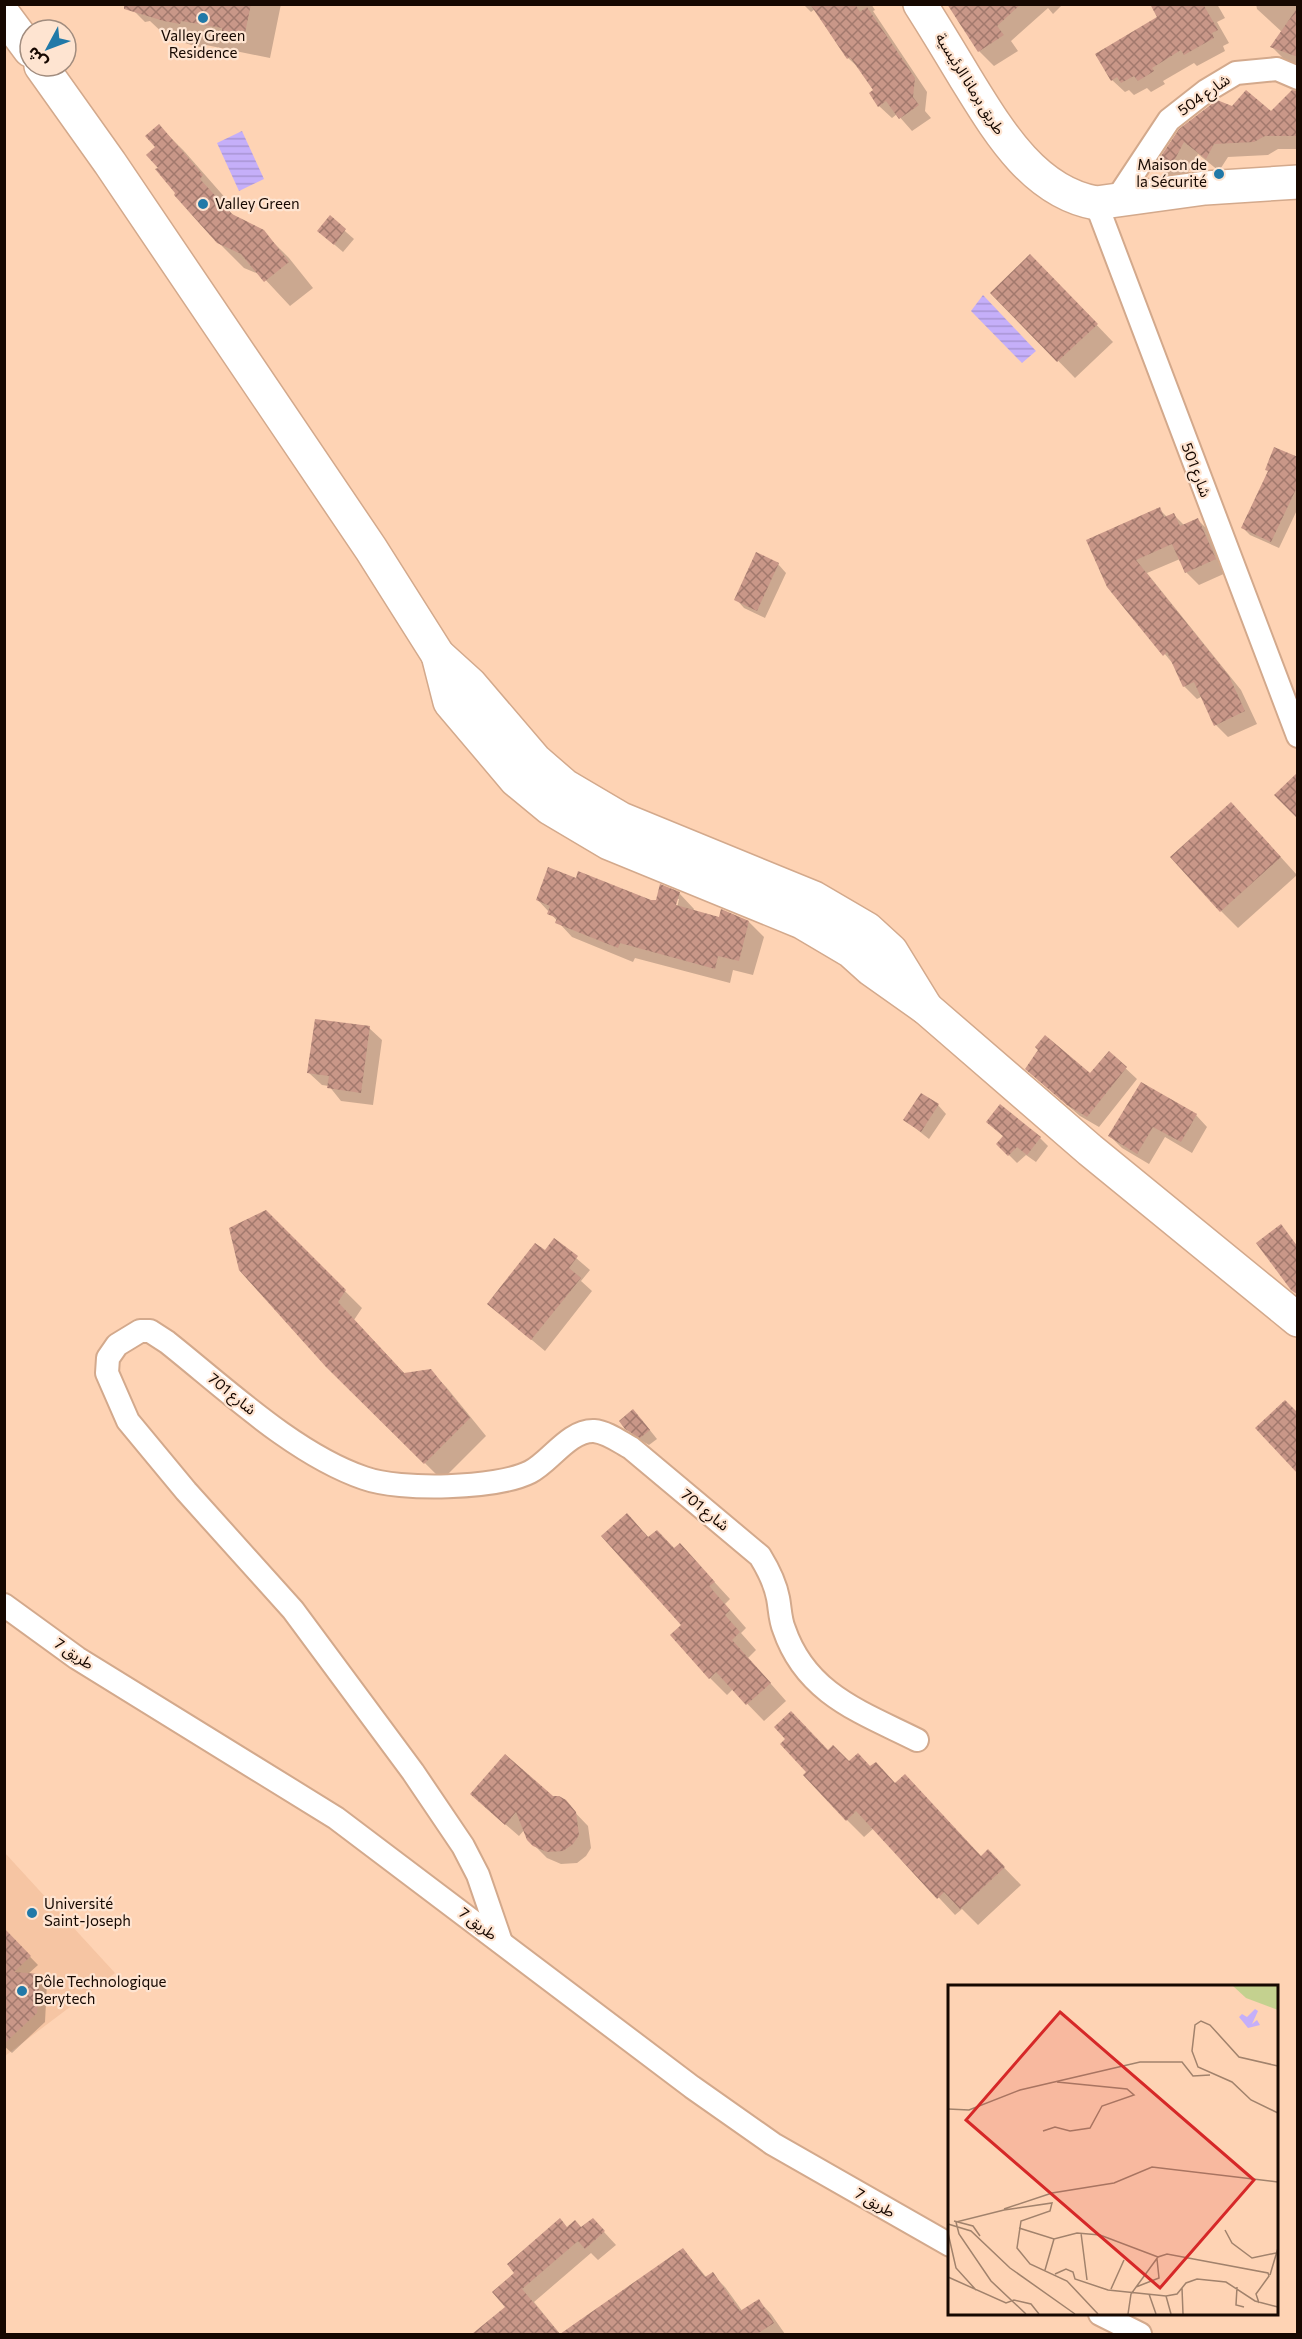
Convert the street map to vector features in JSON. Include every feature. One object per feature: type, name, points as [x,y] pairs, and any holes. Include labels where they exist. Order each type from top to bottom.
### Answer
[{"type":"street","name":"طريق برمانا الرئيسية","points":[[920,4],[1000,134],[1047,182],[1079,200],[1106,201],[1205,188],[1298,182]]},
{"type":"street","points":[[4,15],[18,34]]},
{"type":"street","name":"شارع 504","points":[[1106,201],[1169,120],[1206,90],[1236,73],[1277,69],[1298,78]]},
{"type":"street","points":[[50,78],[110,163],[372,549],[438,655],[450,702],[516,780],[550,808],[609,843],[802,922],[851,951],[871,969],[926,1008],[1081,1143],[1298,1320]]},
{"type":"street","name":"شارع 501","points":[[1106,201],[1298,736]]},
{"type":"street","name":"شارع 701","points":[[501,1942],[478,1875],[456,1836],[413,1772],[293,1610],[186,1491],[128,1421],[107,1373],[108,1358],[117,1345],[127,1337],[140,1331],[150,1331],[294,1441],[330,1463],[365,1479],[394,1485],[451,1485],[508,1479],[530,1472],[575,1436],[593,1431],[613,1437],[631,1448],[759,1556],[771,1575],[778,1595],[783,1628],[796,1658],[817,1684],[843,1703],[917,1740]]},
{"type":"street","name":"طريق 7","points":[[4,1605],[77,1658],[336,1818],[692,2087],[773,2144],[948,2244]]},
{"type":"street","points":[[1104,2315],[1140,2334]]},
{"type":"shaded area","points":[[242,131],[264,179],[239,191],[217,143]]},
{"type":"shaded area","points":[[983,295],[1036,351],[1022,363],[971,311]]},
{"type":"shaded area","name":"Université Saint-Joseph","points":[[5,1853],[115,1973],[5,2056]]},
{"type":"building","name":"Valley Green Residence","points":[[124,4],[251,4],[245,33],[222,31],[222,28],[181,21],[180,24],[164,21],[124,9]]},
{"type":"building","points":[[810,4],[855,4],[860,12],[867,7],[915,78],[913,97],[919,105],[899,119],[886,101],[878,107],[869,93],[873,90],[850,57],[847,59]]},
{"type":"building","points":[[947,4],[1021,4],[997,26],[1004,35],[978,52]]},
{"type":"building","points":[[1150,4],[1203,4],[1218,30],[1212,33],[1214,38],[1184,55],[1181,50],[1152,68],[1154,71],[1138,81],[1134,76],[1121,83],[1117,77],[1111,81],[1095,54],[1157,17]]},
{"type":"building","points":[[1298,7],[1298,57],[1270,47]]},
{"type":"building","points":[[1246,90],[1271,111],[1292,90],[1298,91],[1298,136],[1265,136],[1254,142],[1214,144],[1206,159],[1184,142],[1168,172],[1155,165],[1179,129],[1217,100],[1232,106]]},
{"type":"building","name":"Valley Green","points":[[159,124],[203,175],[200,179],[232,214],[264,230],[289,262],[264,282],[241,254],[217,243],[174,195],[175,193],[155,169],[158,168],[146,155],[155,147],[145,136]]},
{"type":"building","points":[[330,215],[346,229],[334,245],[317,231]]},
{"type":"building","points":[[1030,254],[1098,324],[1057,362],[990,293]]},
{"type":"building","points":[[1274,447],[1298,457],[1298,485],[1271,542],[1241,528],[1268,471],[1265,470]]},
{"type":"building","points":[[1160,507],[1164,517],[1174,513],[1180,526],[1198,518],[1216,559],[1185,573],[1172,544],[1136,560],[1229,676],[1245,711],[1214,726],[1194,682],[1183,687],[1167,652],[1163,656],[1107,587],[1086,540]]},
{"type":"building","points":[[756,552],[779,563],[757,611],[734,600]]},
{"type":"building","points":[[1298,772],[1298,819],[1274,795]]},
{"type":"building","points":[[1231,802],[1281,857],[1220,912],[1170,857]]},
{"type":"building","points":[[548,867],[576,878],[578,871],[651,900],[656,900],[660,884],[680,892],[676,905],[719,917],[721,909],[749,921],[739,961],[718,956],[715,969],[620,943],[618,948],[555,923],[557,918],[547,914],[550,906],[536,900]]},
{"type":"building","points":[[315,1019],[370,1026],[361,1093],[327,1088],[329,1076],[307,1073]]},
{"type":"building","points":[[1045,1035],[1090,1073],[1109,1051],[1127,1067],[1087,1117],[1067,1105],[1025,1069],[1038,1050],[1035,1047]]},
{"type":"building","points":[[1141,1082],[1197,1114],[1181,1142],[1153,1127],[1137,1154],[1108,1136]]},
{"type":"building","points":[[921,1093],[939,1104],[921,1132],[903,1120]]},
{"type":"building","points":[[1000,1104],[1041,1137],[1027,1155],[1017,1147],[1008,1156],[996,1144],[1003,1136],[986,1122]]},
{"type":"building","points":[[266,1210],[346,1290],[338,1302],[404,1373],[431,1369],[470,1418],[424,1464],[326,1367],[239,1270],[229,1228]]},
{"type":"building","points":[[1281,1224],[1298,1247],[1298,1295],[1291,1290],[1256,1243]]},
{"type":"building","points":[[554,1238],[578,1256],[569,1268],[581,1278],[531,1340],[487,1304],[535,1243],[545,1250]]},
{"type":"building","points":[[1285,1400],[1298,1413],[1298,1474],[1255,1428]]},
{"type":"building","points":[[633,1409],[650,1430],[640,1438],[625,1429],[619,1421]]},
{"type":"building","points":[[627,1513],[648,1537],[657,1530],[674,1548],[680,1543],[715,1582],[709,1586],[730,1610],[725,1615],[740,1632],[732,1640],[771,1683],[746,1705],[716,1672],[709,1679],[670,1635],[681,1625],[601,1536]]},
{"type":"building","points":[[791,1711],[828,1750],[833,1745],[849,1761],[858,1753],[870,1766],[876,1762],[895,1783],[905,1774],[981,1856],[988,1849],[1005,1867],[960,1909],[944,1892],[937,1899],[856,1811],[846,1821],[803,1775],[806,1772],[780,1744],[785,1739],[774,1727]]},
{"type":"building","points":[[505,1754],[553,1796],[566,1800],[576,1812],[579,1835],[573,1844],[563,1851],[547,1852],[533,1846],[527,1840],[516,1812],[505,1825],[470,1794]]},
{"type":"building","name":"Pôle Technologique Berytech","points":[[4,1928],[31,1956],[14,1972],[40,1974],[37,2013],[4,2044]]},
{"type":"building","points":[[560,2218],[567,2227],[575,2220],[581,2227],[593,2218],[605,2231],[585,2249],[578,2241],[522,2289],[560,2334],[472,2334],[505,2307],[492,2292],[514,2273],[507,2264]]},
{"type":"building","points":[[683,2248],[705,2277],[713,2272],[740,2311],[759,2299],[774,2323],[757,2334],[560,2334]]},
{"type":"place","name":"Valley Green Residence","points":[[203,18]]},
{"type":"place","name":"Maison de la Sécurité","points":[[1219,174]]},
{"type":"place","name":"Valley Green","points":[[203,204]]},
{"type":"place","name":"Université Saint-Joseph","points":[[32,1913]]},
{"type":"place","name":"Pôle Technologique Berytech","points":[[22,1991]]}]
